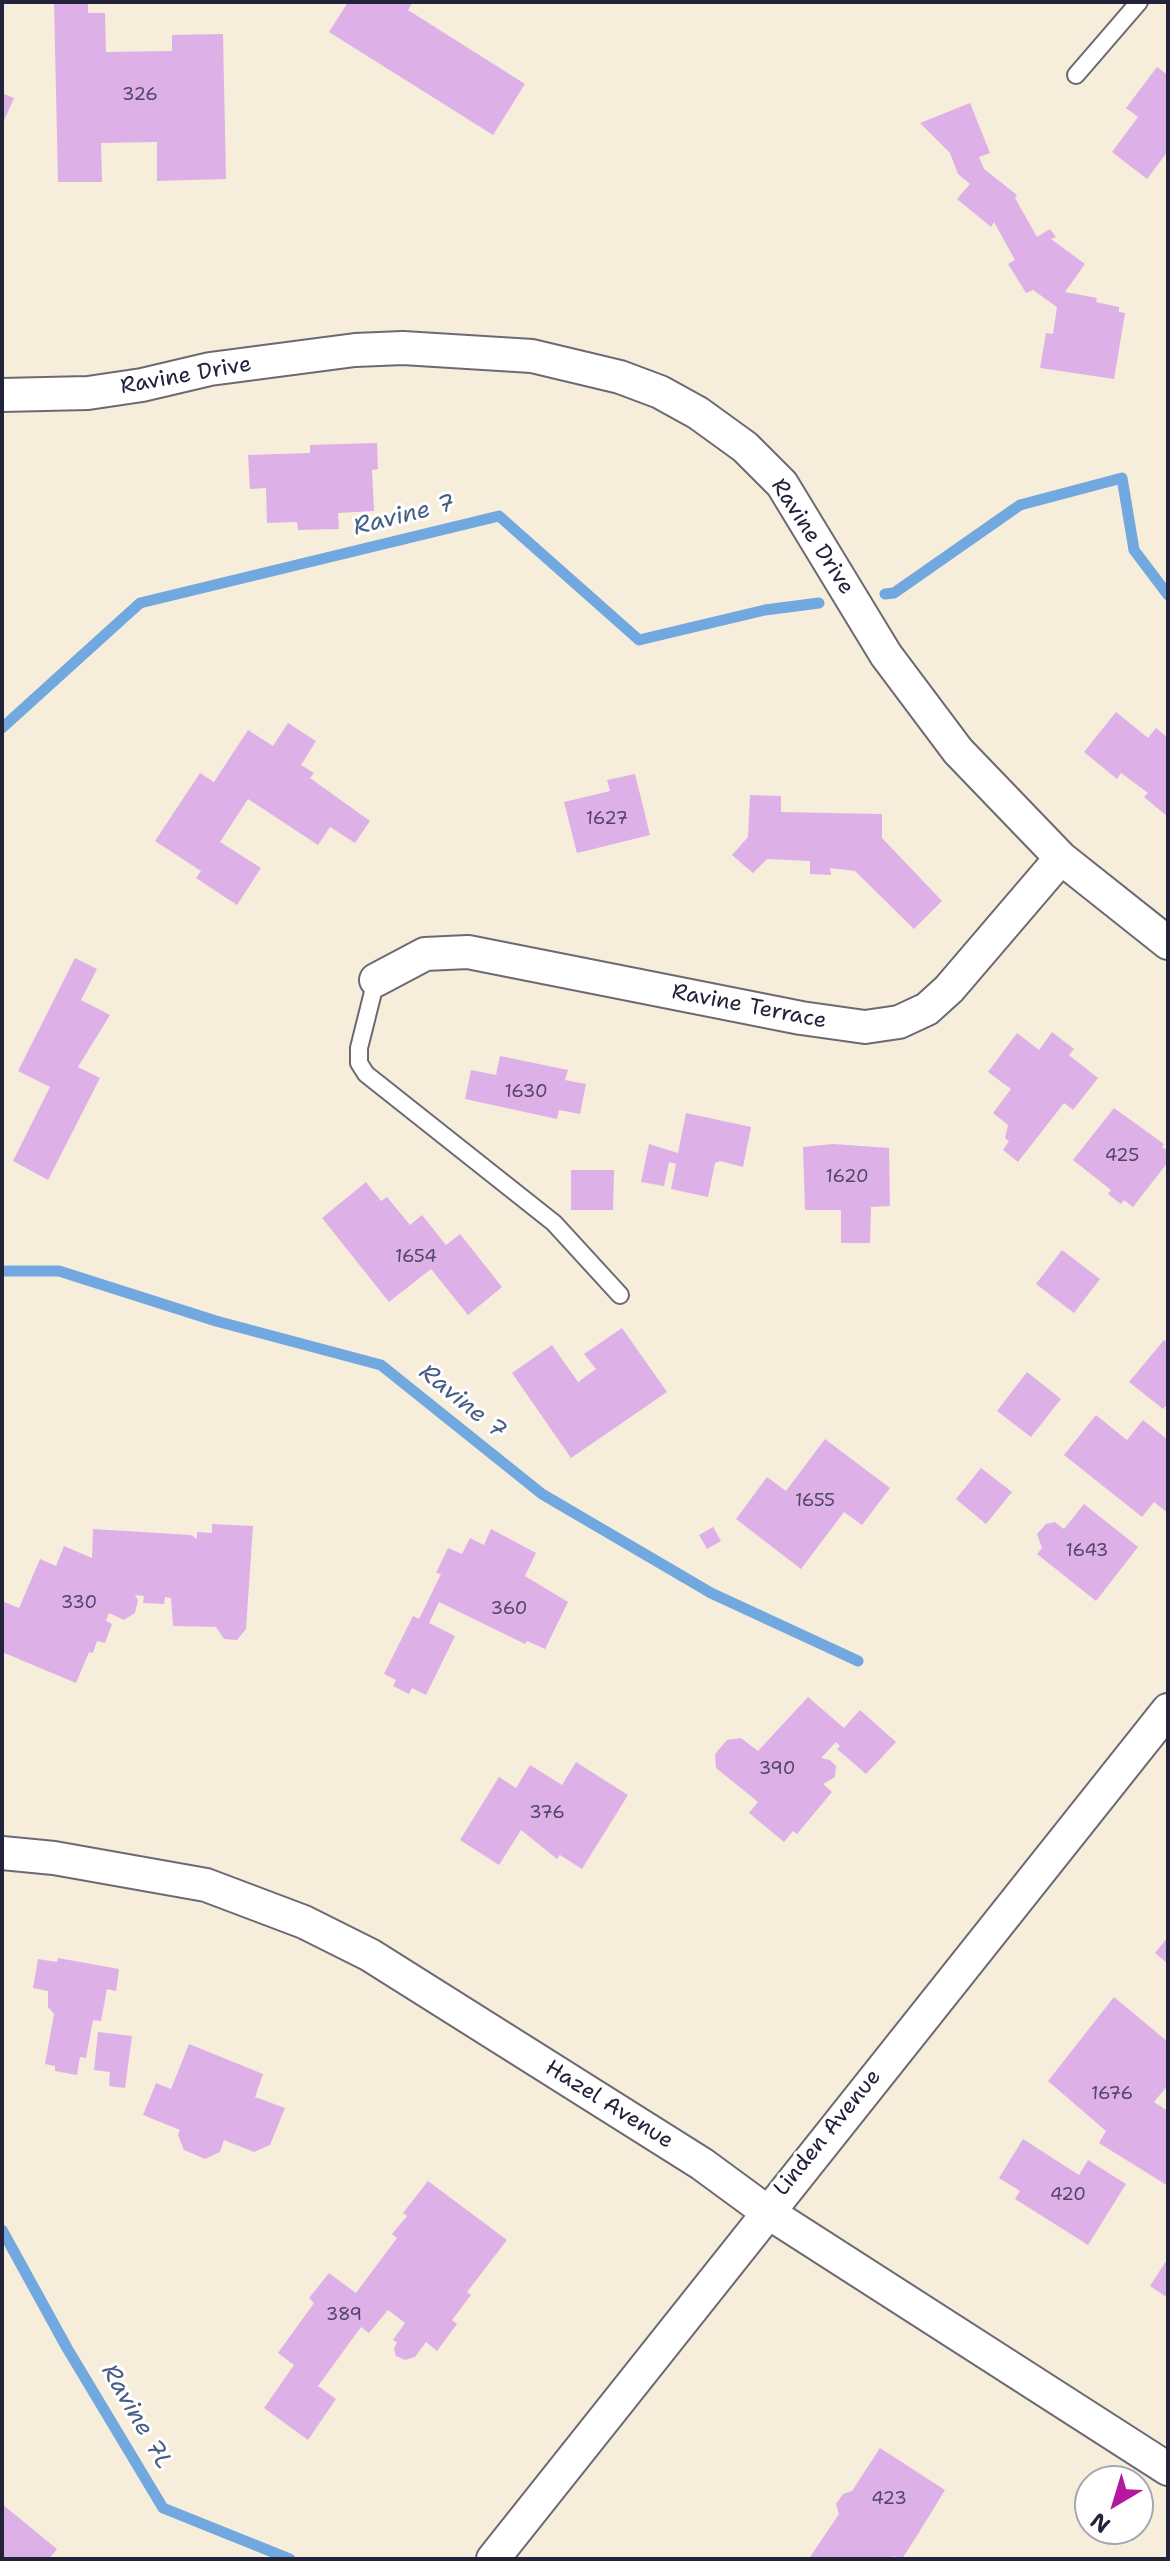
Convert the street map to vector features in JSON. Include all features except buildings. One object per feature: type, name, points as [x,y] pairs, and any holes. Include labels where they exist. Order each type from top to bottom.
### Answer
[{"type":"street","name":"Ravine Drive","points":[[2,395],[88,393],[142,385],[210,369],[355,350],[403,348],[532,356],[620,377],[660,392],[698,413],[745,447],[782,484],[886,655],[958,751],[1061,858],[1168,943]]},
{"type":"street","name":"Ravine Terrace","points":[[376,980],[425,954],[468,952],[801,1018],[865,1027],[899,1022],[927,1009],[949,989],[1061,858]]},
{"type":"street","name":"Linden Avenue","points":[[493,2559],[766,2211],[1168,1710]]},
{"type":"street","name":"Hazel Avenue","points":[[2,1853],[54,1858],[206,1885],[304,1922],[370,1955],[702,2164],[766,2211],[1168,2469]]},
{"type":"lane","points":[[1076,75],[1139,2]]},
{"type":"lane","points":[[376,980],[359,1048],[359,1063],[366,1074],[554,1223],[620,1295]]},
{"type":"waterway","name":"Ravine 7","points":[[885,594],[894,593],[1020,505],[1122,478],[1134,550],[1168,595]]},
{"type":"waterway","name":"Ravine 7","points":[[2,728],[140,603],[499,516],[639,640],[765,610],[819,603]]},
{"type":"waterway","name":"Ravine 7","points":[[2,1271],[59,1271],[216,1321],[381,1365],[542,1494],[711,1593],[858,1661]]},
{"type":"waterway","name":"Ravine 7L","points":[[2,2230],[67,2348],[163,2508],[290,2559]]}]
